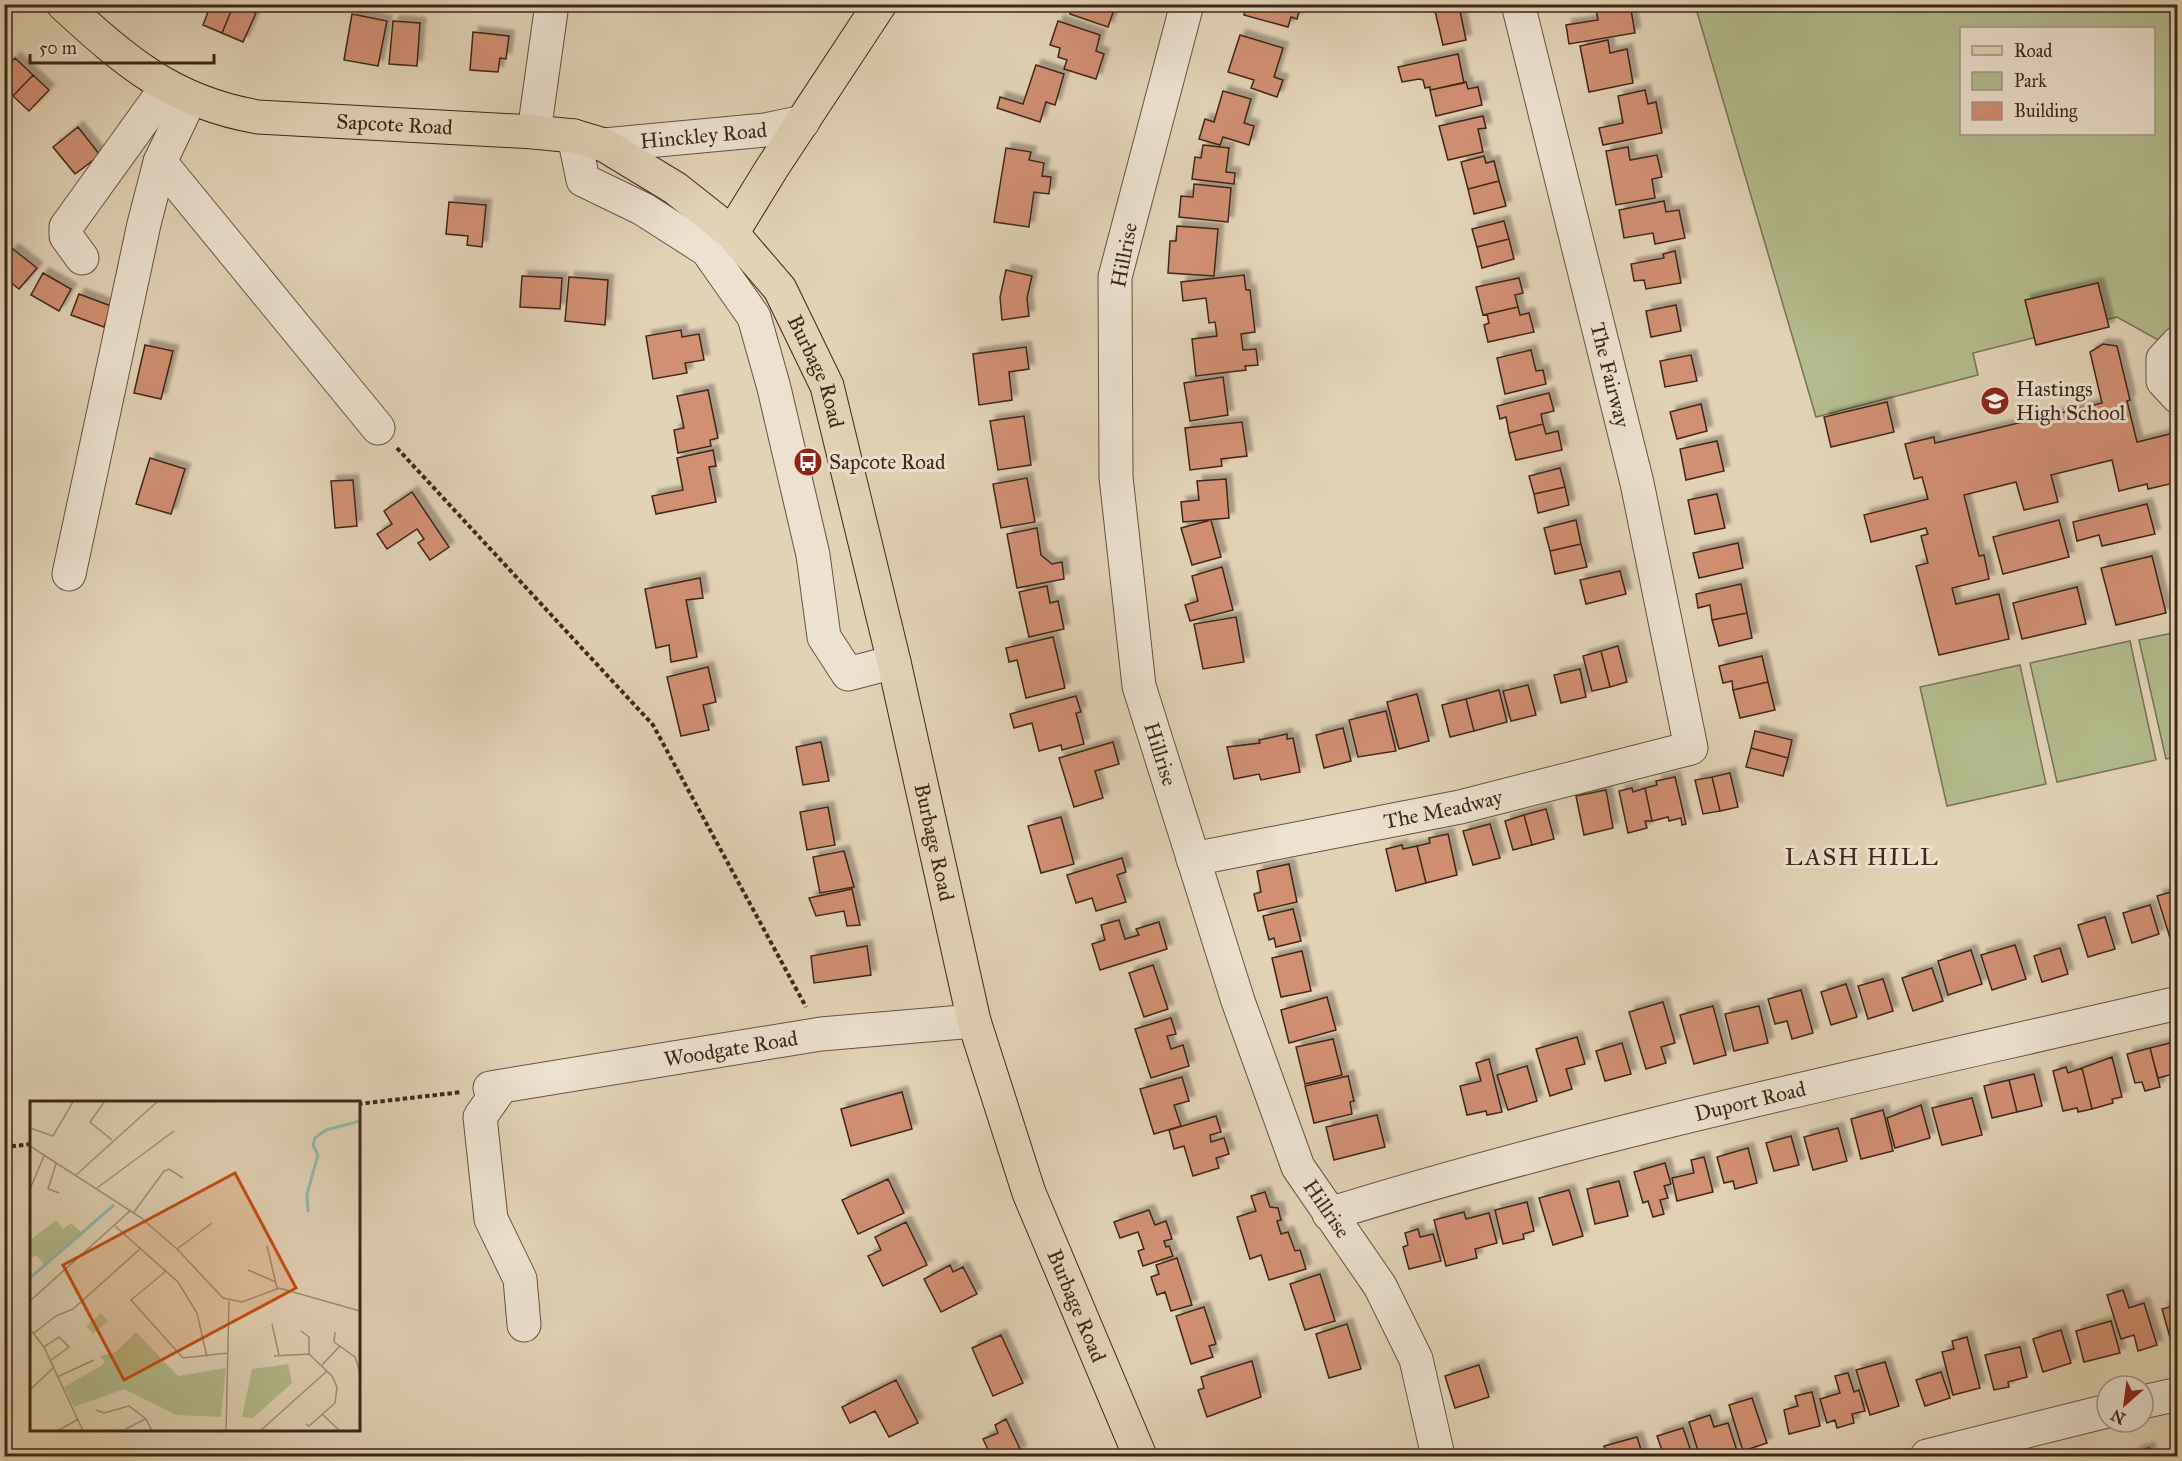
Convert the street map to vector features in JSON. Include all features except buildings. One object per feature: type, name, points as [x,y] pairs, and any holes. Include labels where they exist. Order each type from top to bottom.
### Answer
[{"type":"main road","name":"Sapcote Road","points":[[63,4],[104,42],[178,93],[228,112],[258,117],[534,132],[589,140],[675,189],[732,233]]},
{"type":"main road","name":"Hinckley Road","points":[[732,233],[880,4]]},
{"type":"main road","name":"Burbage Road","points":[[732,233],[780,290],[827,386],[894,662],[974,1021],[1029,1193],[1140,1456]]},
{"type":"street","points":[[534,132],[552,4]]},
{"type":"street","name":"Hillrise","points":[[1187,4],[1115,277],[1116,465],[1139,686],[1238,1000],[1298,1167],[1380,1286],[1416,1359],[1438,1456]]},
{"type":"street","name":"The Fairway","points":[[1518,4],[1637,483],[1691,748]]},
{"type":"street","points":[[69,574],[144,225],[178,93]]},
{"type":"street","points":[[82,258],[66,236],[66,227],[178,93]]},
{"type":"street","name":"Hinckley Road","points":[[589,140],[765,130],[803,122]]},
{"type":"street","points":[[589,140],[583,180],[644,209],[707,250],[754,317],[774,388],[813,555],[824,637],[848,674],[894,662]]},
{"type":"street","points":[[160,162],[378,428]]},
{"type":"street","points":[[2178,343],[2163,359],[2163,381],[2178,397]]},
{"type":"street","name":"The Meadway","points":[[1193,859],[1460,807],[1691,748]]},
{"type":"street","name":"Duport Road","points":[[1329,1214],[1477,1170],[1781,1095],[2178,1003]]},
{"type":"street","name":"Woodgate Road","points":[[495,1088],[821,1034],[974,1021]]},
{"type":"street","points":[[495,1088],[480,1117],[490,1219],[520,1279],[524,1325]]},
{"type":"street","points":[[2155,1399],[2178,1394]]},
{"type":"street","points":[[1927,1456],[2095,1414]]},
{"type":"path","points":[[378,428],[653,725],[821,1034]]},
{"type":"path","points":[[360,1104],[495,1088]]},
{"type":"path","points":[[4,1147],[30,1144]]},
{"type":"green space","points":[[1695,5],[2177,5],[2177,331],[2160,341],[2117,317],[1973,353],[1978,375],[1816,417]]},
{"type":"green space","points":[[2177,632],[2177,757],[2166,759],[2139,640]]},
{"type":"green space","points":[[2130,641],[2156,760],[2057,782],[2030,663]]},
{"type":"green space","points":[[2020,665],[2046,784],[1947,806],[1920,687]]},
{"type":"place","name":"Hastings High School","points":[[1995,401]]},
{"type":"place","name":"Sapcote Road","points":[[808,462]]},
{"type":"district","name":"LASH HILL","points":[[1862,857]]}]
